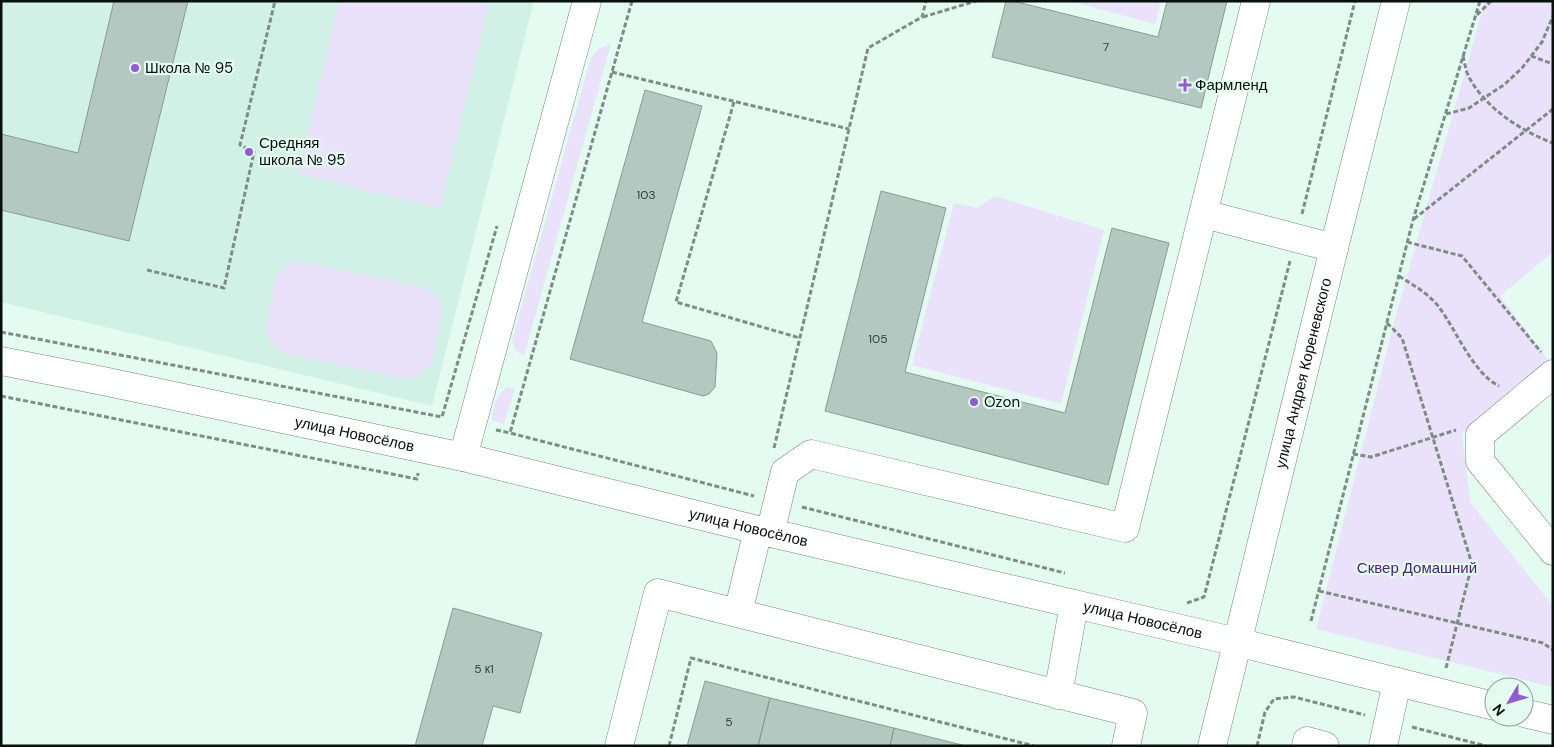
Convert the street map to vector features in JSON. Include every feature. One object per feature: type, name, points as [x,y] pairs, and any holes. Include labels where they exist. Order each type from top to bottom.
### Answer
[{"type":"street","points":[[463,456],[587,1]]},
{"type":"street","points":[[738,613],[764,531],[778,502],[784,472],[811,454],[1125,528],[1256,1]]},
{"type":"street","name":"улица Андрея Кореневского","points":[[1212,746],[1396,1]]},
{"type":"street","points":[[1204,214],[1334,248]]},
{"type":"street","name":"улица Новосёлов","points":[[1,361],[463,456],[764,531],[1237,642],[1484,704]]},
{"type":"street","points":[[1547,367],[1480,435],[1480,461],[1553,551]]},
{"type":"street","points":[[619,746],[658,593],[1133,713],[1126,746]]},
{"type":"street","points":[[1058,695],[1074,604]]},
{"type":"street","points":[[1386,734],[1397,682]]},
{"type":"street","points":[[1534,715],[1553,720]]},
{"type":"street","points":[[1306,746],[1307,742],[1325,746]]},
{"type":"path","points":[[147,270],[224,288],[254,152],[240,145],[275,1]]},
{"type":"path","points":[[632,1],[510,433],[1066,573]]},
{"type":"path","points":[[922,17],[926,1]]},
{"type":"path","points":[[774,451],[868,48],[922,17],[976,1]]},
{"type":"path","points":[[1180,601],[1188,603],[1204,597],[1355,1]]},
{"type":"path","points":[[1311,621],[1407,242],[1480,1]]},
{"type":"path","points":[[1475,16],[1491,1]]},
{"type":"path","points":[[1445,114],[1469,108],[1505,84],[1542,42],[1553,16]]},
{"type":"path","points":[[1463,56],[1469,78],[1484,98],[1505,118],[1553,143]]},
{"type":"path","points":[[1531,56],[1553,64]]},
{"type":"path","points":[[612,72],[850,130]]},
{"type":"path","points":[[734,102],[676,302],[800,338]]},
{"type":"path","points":[[1413,220],[1553,109]]},
{"type":"path","points":[[1,332],[442,417],[499,218]]},
{"type":"path","points":[[1407,242],[1462,256],[1541,353],[1547,367]]},
{"type":"path","points":[[1398,276],[1423,291],[1438,306],[1483,374],[1504,388]]},
{"type":"path","points":[[1387,323],[1402,338],[1472,564],[1445,668]]},
{"type":"path","points":[[1,396],[417,479],[427,413]]},
{"type":"path","points":[[1353,454],[1371,457],[1459,429]]},
{"type":"path","points":[[1319,591],[1542,643],[1553,650]]},
{"type":"path","points":[[669,746],[691,658],[1034,746]]},
{"type":"path","points":[[1257,746],[1265,712],[1274,699],[1294,696],[1386,734],[1486,746]]},
{"type":"shaded area","name":"Средняя школа № 95","points":[[1,1],[534,1],[432,406],[1,302]]},
{"type":"green space","points":[[339,1],[482,1],[489,3],[440,208],[299,174]]},
{"type":"green space","points":[[1070,1],[1161,1],[1155,24]]},
{"type":"green space","name":"Сквер Домашний","points":[[1485,1],[1553,1],[1553,252],[1500,296],[1549,361],[1462,434],[1470,502],[1553,606],[1553,687],[1534,682],[1534,677],[1512,677],[1316,629],[1397,311]]},
{"type":"green space","points":[[611,44],[524,356],[516,351],[512,340],[591,57],[600,48]]},
{"type":"green space","points":[[995,196],[1104,230],[1061,404],[912,365],[954,203],[977,208]]},
{"type":"green space","points":[[303,262],[425,288],[438,297],[442,312],[432,362],[420,374],[406,379],[284,353],[271,342],[266,327],[276,276],[288,265]]},
{"type":"green space","points":[[506,388],[515,388],[504,424],[492,420],[495,402]]},
{"type":"building","name":"Школа № 95","points":[[114,1],[188,1],[129,241],[1,210],[1,134],[78,153]]},
{"type":"building","points":[[1006,1],[1013,1],[1158,37],[1167,1],[1227,1],[1201,108],[992,57]]},
{"type":"building","points":[[645,90],[702,106],[642,322],[711,341],[717,353],[715,387],[709,394],[703,396],[570,359]]},
{"type":"building","points":[[881,191],[946,208],[905,372],[1065,413],[1112,228],[1169,243],[1108,485],[825,411]]},
{"type":"building","points":[[453,608],[542,633],[520,713],[493,706],[482,746],[415,746]]},
{"type":"building","points":[[705,681],[770,698],[758,746],[687,746]]},
{"type":"building","points":[[770,698],[894,728],[890,746],[758,746]]},
{"type":"building","points":[[894,728],[966,746],[890,746]]},
{"type":"place","name":"Школа № 95","points":[[135,68]]},
{"type":"place","name":"Фармленд","points":[[1185,85]]},
{"type":"place","name":"Средняя школа № 95","points":[[249,152]]},
{"type":"place","name":"Ozon","points":[[974,402]]}]
